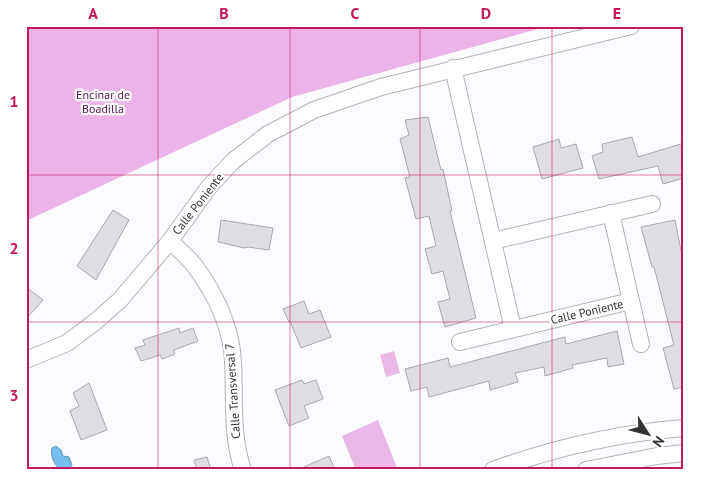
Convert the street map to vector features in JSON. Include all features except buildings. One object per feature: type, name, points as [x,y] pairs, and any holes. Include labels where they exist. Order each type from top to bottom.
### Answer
[{"type":"street","name":"Calle Poniente","points":[[26,360],[67,343],[120,300],[170,241],[209,187],[227,168],[268,134],[322,108],[382,87],[630,26]]},
{"type":"street","points":[[453,68],[513,329]]},
{"type":"street","points":[[493,241],[652,204]]},
{"type":"street","name":"Calle Poniente","points":[[611,213],[641,344]]},
{"type":"street","name":"Calle Transversal 7","points":[[170,241],[194,265],[218,304],[228,331],[233,361],[234,425],[243,470]]},
{"type":"street","name":"Calle Poniente","points":[[460,342],[631,301]]},
{"type":"street","points":[[493,470],[520,460],[600,440],[653,430],[684,428]]},
{"type":"street","points":[[586,470],[657,456],[684,453]]},
{"type":"shaded area","points":[[394,351],[400,373],[386,377],[380,355]]},
{"type":"shaded area","points":[[378,420],[398,470],[356,470],[342,436]]},
{"type":"green space","name":"Encinar de Boadilla","points":[[26,26],[549,26],[292,97],[26,221]]},
{"type":"water","points":[[56,446],[61,450],[63,456],[69,457],[72,465],[69,469],[59,469],[54,462],[52,448]]}]
